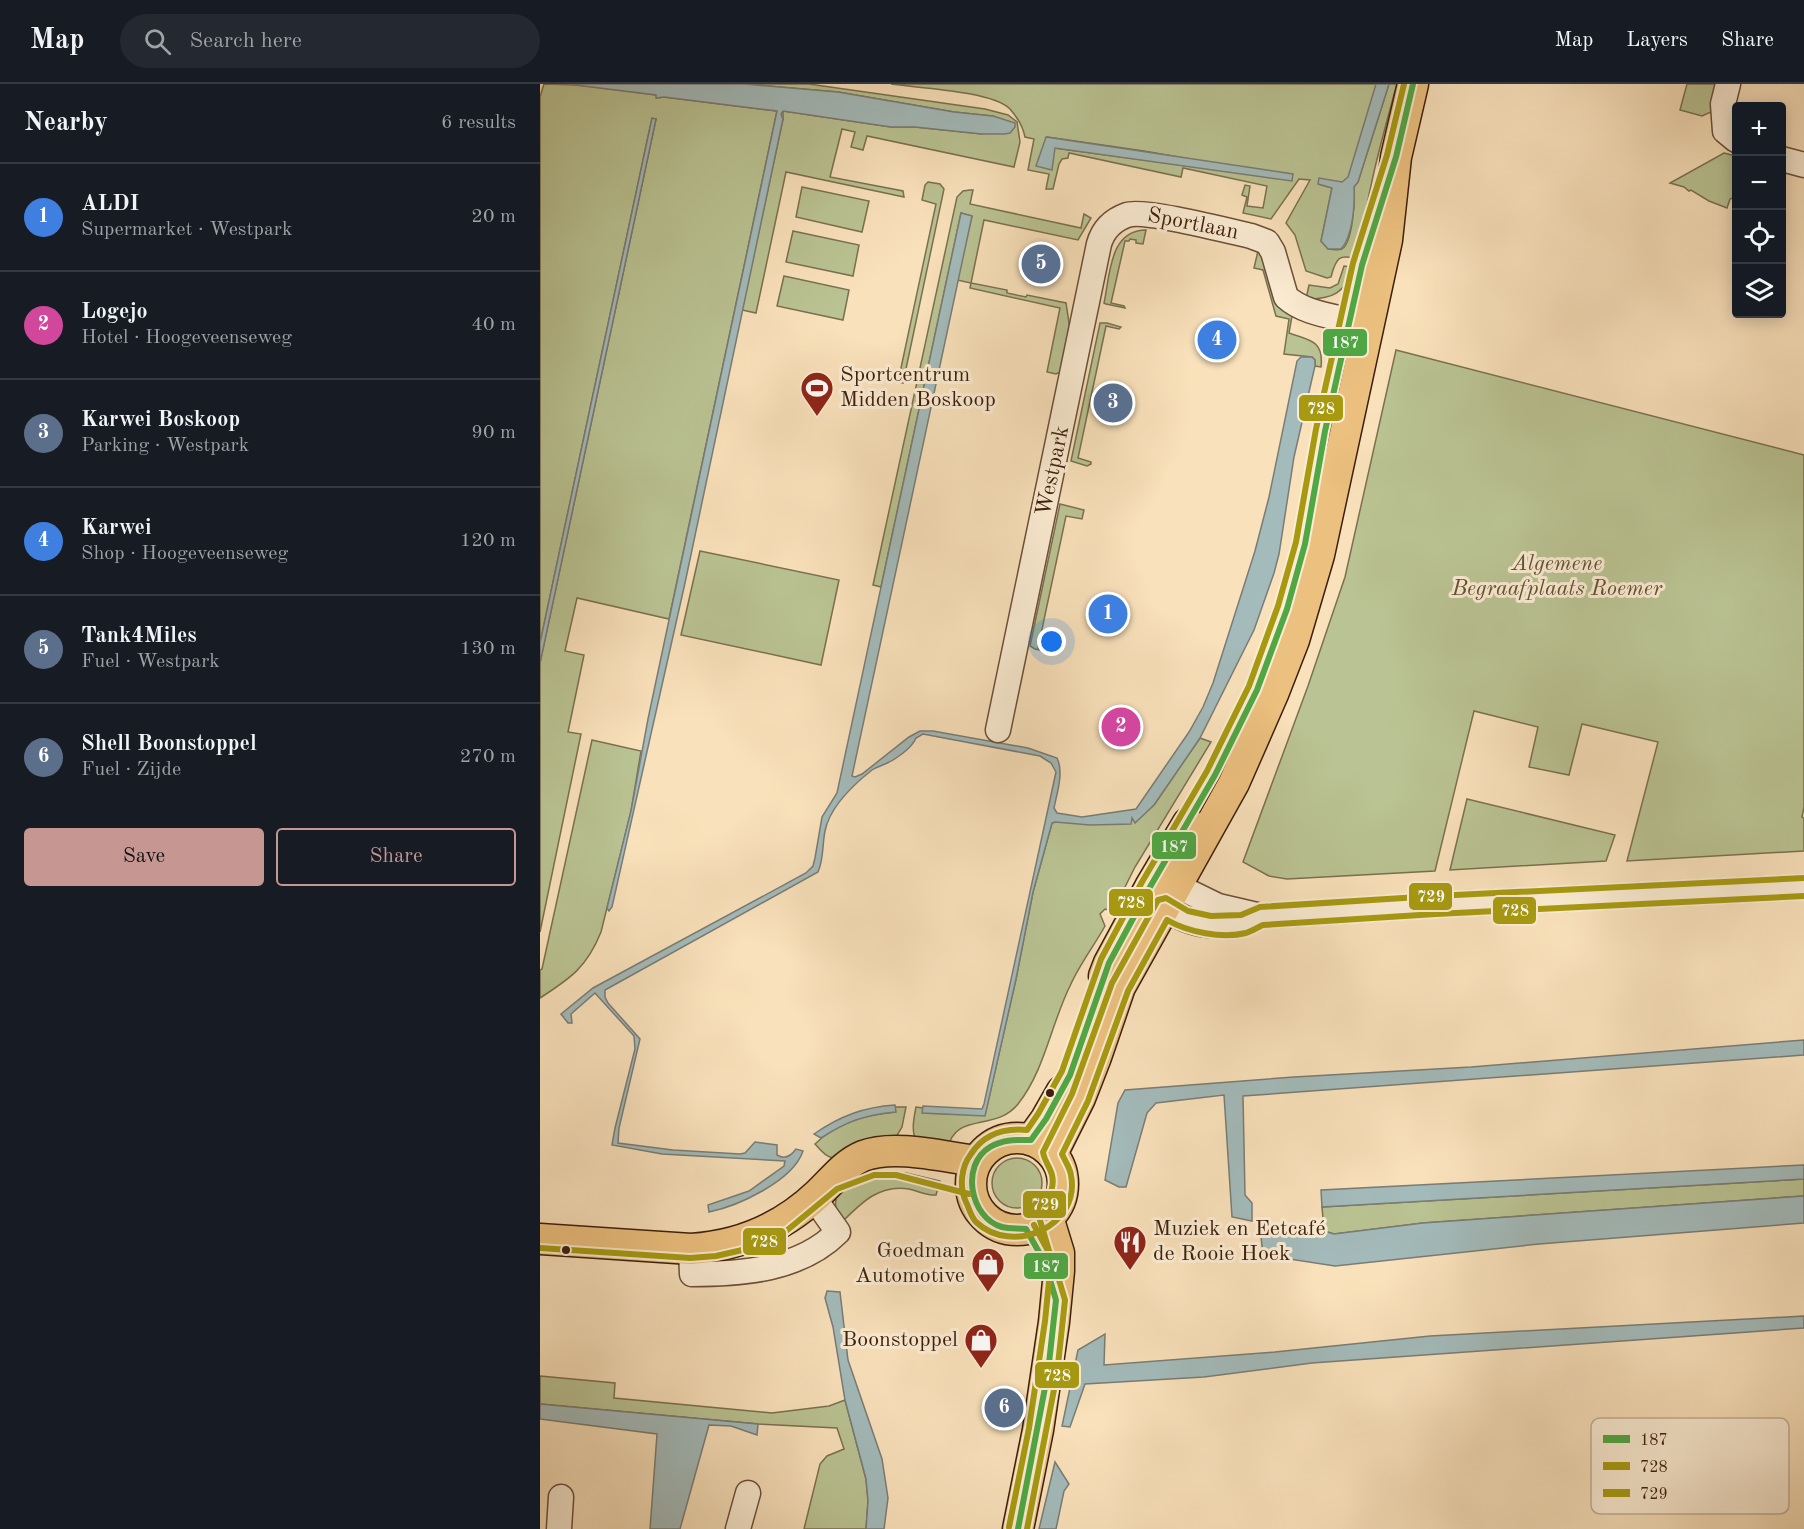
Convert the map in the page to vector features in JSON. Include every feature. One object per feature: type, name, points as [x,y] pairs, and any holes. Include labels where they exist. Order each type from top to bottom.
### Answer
[{"type":"main road","points":[[1042,1147],[1080,1098],[1120,987],[1164,893],[1234,783],[1274,694],[1294,640],[1319,555],[1359,323],[1387,240],[1396,157],[1413,84]]},
{"type":"main road","points":[[1021,1138],[1042,1147],[1060,1169],[1063,1186],[1058,1203],[1037,1223],[1002,1227],[988,1220],[974,1201],[974,1173],[991,1146],[1000,1141],[1021,1138]]},
{"type":"main road","points":[[540,1239],[691,1249],[714,1247],[748,1239],[781,1224],[823,1190],[847,1164],[865,1155],[901,1151],[974,1173]]},
{"type":"main road","points":[[1018,1529],[1048,1372],[1056,1300],[1045,1263],[1037,1223]]},
{"type":"street","points":[[1728,84],[1723,104],[1725,131],[1732,136]]},
{"type":"street","points":[[1786,160],[1804,165]]},
{"type":"street","name":"Sportlaan","points":[[1119,219],[1128,214],[1147,214],[1251,236],[1267,242],[1273,252],[1286,297],[1298,308],[1359,323]]},
{"type":"street","name":"Westpark","points":[[998,730],[1099,244],[1108,227],[1119,219]]},
{"type":"street","points":[[1164,893],[1185,920],[1210,925],[1243,924],[1261,916],[1595,896],[1804,887]]},
{"type":"street","points":[[691,1249],[692,1274],[728,1274],[759,1270],[799,1258],[828,1243],[838,1233],[823,1190]]},
{"type":"street","points":[[738,1529],[748,1492]]},
{"type":"street","points":[[559,1529],[561,1497]]},
{"type":"green space","points":[[544,84],[579,85],[657,95],[657,98],[777,111],[669,619],[577,598],[565,651],[584,655],[568,732],[581,734],[540,932],[540,663],[656,119],[652,119],[649,132],[540,643],[540,97]]},
{"type":"green space","points":[[745,84],[809,84],[985,109],[1008,115],[1017,122],[1020,142],[1014,167],[867,136],[863,150],[851,147],[855,132],[842,129],[830,177],[903,191],[904,197],[786,172],[756,313],[742,310],[783,111],[891,127],[915,127],[982,134],[993,116],[954,112],[838,92]]},
{"type":"green space","points":[[891,84],[1381,84],[1347,187],[1318,184],[1332,188],[1321,241],[1328,249],[1337,250],[1346,245],[1349,238],[1354,210],[1354,187],[1358,182],[1389,84],[1397,84],[1369,193],[1359,259],[1343,257],[1339,259],[1331,277],[1327,278],[1306,271],[1295,235],[1286,223],[1310,180],[1299,179],[1271,219],[1243,213],[1247,197],[1242,195],[1245,185],[1250,186],[1247,206],[1263,208],[1267,186],[1183,168],[1181,177],[1069,153],[1068,158],[1062,159],[1059,164],[1053,189],[1046,189],[1049,174],[1028,170],[1034,139],[1025,137],[1010,109],[1001,103],[972,94]],"holes":[[[1047,137],[1144,151],[1292,177],[1292,180],[1054,148],[1038,160]]]},
{"type":"green space","points":[[1687,84],[1718,84],[1711,112],[1702,116],[1680,110]]},
{"type":"green space","points":[[1724,153],[1732,155],[1732,198],[1727,208],[1691,190],[1670,183]]},
{"type":"green space","points":[[928,182],[940,184],[944,189],[903,383],[898,382],[936,204],[922,200],[925,185]]},
{"type":"green space","points":[[802,187],[869,201],[862,232],[796,217]]},
{"type":"green space","points":[[973,190],[970,204],[1081,228],[1084,214],[1091,218],[1078,240],[984,220],[971,283],[957,280],[972,216],[961,213],[881,587],[873,585],[957,197],[963,191]]},
{"type":"green space","points":[[1146,230],[1143,244],[1130,239],[1125,241],[1111,303],[1125,308],[1104,303],[1110,268],[1118,246],[1134,232]]},
{"type":"green space","points":[[793,231],[859,245],[853,276],[786,262]]},
{"type":"green space","points":[[1258,251],[1262,255],[1278,305],[1292,316],[1289,333],[1314,342],[1320,351],[1321,367],[1315,366],[1315,360],[1312,357],[1284,354],[1289,319],[1276,316],[1263,270],[1254,268]]},
{"type":"green space","points":[[1344,266],[1357,268],[1342,288],[1332,296],[1306,299],[1309,285],[1330,288],[1338,284]]},
{"type":"green space","points":[[784,276],[849,290],[843,320],[777,306]]},
{"type":"green space","points":[[971,283],[1007,290],[1007,293],[1026,297],[1027,295],[1066,303],[1071,336],[1062,371],[1056,374],[1047,372],[1060,308],[970,288]]},
{"type":"green space","points":[[1100,323],[1121,327],[1119,329],[1106,326],[1078,458],[1091,462],[1087,466],[1071,461]]},
{"type":"green space","name":"Algemene Begraafplaats Roemer","points":[[1396,350],[1804,455],[1804,807],[1802,817],[1804,818],[1804,851],[1627,861],[1658,742],[1582,724],[1569,775],[1529,767],[1538,727],[1474,711],[1435,871],[1287,879],[1269,876],[1243,862],[1308,686],[1345,577]]},
{"type":"green space","points":[[1060,504],[1084,510],[1082,519],[1066,516],[1038,648],[1053,653],[1030,646]]},
{"type":"green space","points":[[700,551],[839,580],[821,665],[681,635]]},
{"type":"green space","points":[[1200,738],[1211,742],[1135,867],[1116,905],[1108,910],[1105,909],[1100,914],[1105,926],[1074,978],[1063,1001],[1035,1077],[1018,1104],[1009,1113],[998,1118],[958,1130],[951,1138],[947,1151],[916,1140],[913,1128],[916,1107],[923,1108],[923,1113],[985,1115],[1033,892],[1052,823],[1078,819],[1120,819],[1144,812],[1154,805]]},
{"type":"green space","points":[[592,740],[641,751],[631,811],[596,944],[577,971],[540,998],[540,970]]},
{"type":"green space","points":[[1467,799],[1615,835],[1606,861],[1450,870]]},
{"type":"green space","points":[[895,1107],[906,1107],[902,1127],[895,1139],[838,1159],[828,1156],[815,1144],[842,1125],[873,1115],[895,1112]]},
{"type":"green space","points":[[1012,1158],[1022,1158],[1035,1165],[1042,1178],[1042,1188],[1035,1201],[1022,1208],[1012,1208],[1003,1204],[996,1197],[992,1188],[992,1178],[996,1169],[1003,1162]]},
{"type":"green space","points":[[881,1171],[906,1173],[940,1181],[936,1195],[909,1189],[889,1189],[872,1196],[843,1221],[837,1211],[838,1193],[861,1176]]},
{"type":"green space","points":[[1804,1179],[1804,1196],[1423,1223],[1334,1234],[1324,1231],[1322,1207]]},
{"type":"green space","points":[[540,1376],[615,1383],[614,1398],[772,1413],[829,1406],[845,1400],[866,1479],[868,1501],[866,1529],[804,1529],[820,1464],[827,1456],[844,1449],[837,1428],[758,1424],[540,1404]]},
{"type":"water","points":[[567,84],[745,84],[838,92],[954,112],[993,116],[1015,123],[1010,133],[982,134],[915,127],[891,127],[783,111],[781,114],[783,119],[685,583],[612,907],[609,911],[607,908],[631,811],[648,719],[777,111],[664,97],[656,98],[656,95]]},
{"type":"water","points":[[1376,84],[1389,84],[1358,182],[1354,187],[1351,228],[1341,249],[1328,249],[1321,241],[1332,188],[1318,184],[1319,178],[1342,182],[1348,177]]},
{"type":"water","points":[[652,118],[656,119],[540,663],[540,643]]},
{"type":"water","points":[[1046,137],[1293,174],[1292,181],[1055,148],[1052,170],[1036,166]]},
{"type":"water","points":[[961,213],[972,216],[852,776],[862,774],[909,737],[920,731],[933,731],[1028,748],[1057,758],[1060,776],[1054,808],[1057,813],[1082,817],[1136,809],[1189,732],[1213,683],[1255,551],[1269,497],[1297,361],[1301,357],[1312,357],[1315,360],[1315,366],[1294,457],[1279,554],[1254,630],[1200,738],[1154,805],[1135,823],[1132,818],[1131,824],[1052,823],[1033,892],[985,1116],[922,1113],[923,1106],[982,1109],[984,1104],[1056,772],[1051,763],[1040,756],[923,734],[898,757],[865,776],[837,805],[825,831],[818,872],[605,990],[608,1003],[640,1039],[619,1128],[618,1143],[673,1150],[740,1154],[745,1153],[755,1142],[777,1145],[777,1155],[783,1157],[790,1155],[796,1149],[803,1151],[797,1162],[777,1182],[749,1198],[709,1212],[708,1205],[749,1191],[784,1166],[785,1161],[662,1154],[612,1145],[635,1049],[634,1036],[595,993],[571,1014],[572,1023],[568,1023],[561,1014],[593,988],[806,873],[813,866],[822,817],[837,793]]},
{"type":"water","points":[[1804,1040],[1804,1055],[1243,1096],[1245,1195],[1252,1203],[1252,1221],[1232,1217],[1224,1095],[1156,1103],[1147,1113],[1126,1187],[1119,1187],[1105,1180],[1118,1103],[1125,1090],[1471,1067]]},
{"type":"water","points":[[895,1105],[896,1112],[857,1120],[821,1138],[814,1134],[833,1122],[853,1114]]},
{"type":"water","points":[[1804,1165],[1804,1179],[1322,1207],[1321,1190]]},
{"type":"water","points":[[1804,1196],[1804,1223],[1539,1244],[1335,1266],[1263,1255],[1261,1237],[1324,1231],[1334,1234],[1423,1223]]},
{"type":"water","points":[[827,1291],[840,1292],[848,1360],[882,1459],[888,1498],[884,1529],[866,1529],[868,1501],[866,1479],[845,1400],[833,1327],[825,1298]]},
{"type":"water","points":[[1804,1316],[1804,1328],[1312,1363],[1204,1377],[1085,1384],[1070,1427],[1062,1426],[1078,1350],[1105,1334],[1104,1365],[1275,1352],[1430,1336]]},
{"type":"water","points":[[540,1404],[758,1424],[757,1435],[731,1426],[709,1425],[680,1529],[650,1529],[657,1434],[540,1419]]},
{"type":"water","points":[[1055,1462],[1069,1484],[1064,1491],[1056,1529],[1039,1529]]},
{"type":"transit line","name":"728","points":[[1404,84],[1387,155],[1353,263],[1316,429],[1296,542],[1278,606],[1249,686],[1207,771],[1142,882],[1101,959],[1062,1071],[1038,1114],[1027,1130],[1003,1131],[989,1137],[976,1147],[968,1159],[963,1171],[962,1184],[971,1215],[976,1222],[991,1232],[1007,1236],[1025,1236],[1041,1231],[1055,1222],[1065,1209],[1071,1193],[1071,1175],[1062,1154],[1088,1101],[1128,991],[1167,920],[1195,931],[1216,935],[1237,935],[1263,925],[1804,896]]},
{"type":"transit line","name":"187","points":[[1018,1529],[1048,1372],[1056,1300],[1045,1263],[1026,1229],[1002,1227],[991,1222],[982,1213],[973,1190],[972,1178],[975,1166],[981,1155],[995,1144],[1010,1140],[1031,1140],[1046,1119],[1070,1075],[1109,963],[1215,775],[1257,690],[1287,609],[1305,544],[1325,431],[1362,265],[1396,157],[1413,84]]},
{"type":"transit line","name":"729","points":[[1009,1527],[1029,1428],[1050,1271],[1050,1254],[1039,1217],[1051,1192],[1053,1181],[1043,1152],[1072,1094],[1112,983],[1158,900],[1166,898],[1188,911],[1211,916],[1241,915],[1260,907],[1804,878]]},
{"type":"transit line","name":"728","points":[[540,1248],[690,1258],[716,1256],[751,1248],[785,1232],[837,1189],[874,1175],[896,1175],[969,1194]]},
{"type":"transit line","name":"728","points":[[1027,1529],[1057,1374],[1065,1300],[1053,1260],[1034,1225]]},
{"type":"place","name":"Tank4Miles","points":[[1041,264]]},
{"type":"place","name":"Karwei","points":[[1217,340]]},
{"type":"place","name":"Karwei Boskoop","points":[[1113,403]]},
{"type":"place","name":"Sportcentrum Midden Boskoop","points":[[817,417]]},
{"type":"place","name":"ALDI","points":[[1108,614]]},
{"type":"place","name":"Logejo","points":[[1121,727]]},
{"type":"place","name":"Muziek en Eetcafé de Rooie Hoek","points":[[1130,1271]]},
{"type":"place","name":"Goedman Automotive","points":[[988,1293]]},
{"type":"place","name":"Boonstoppel","points":[[981,1369]]},
{"type":"place","name":"Shell Boonstoppel","points":[[1004,1408]]}]
